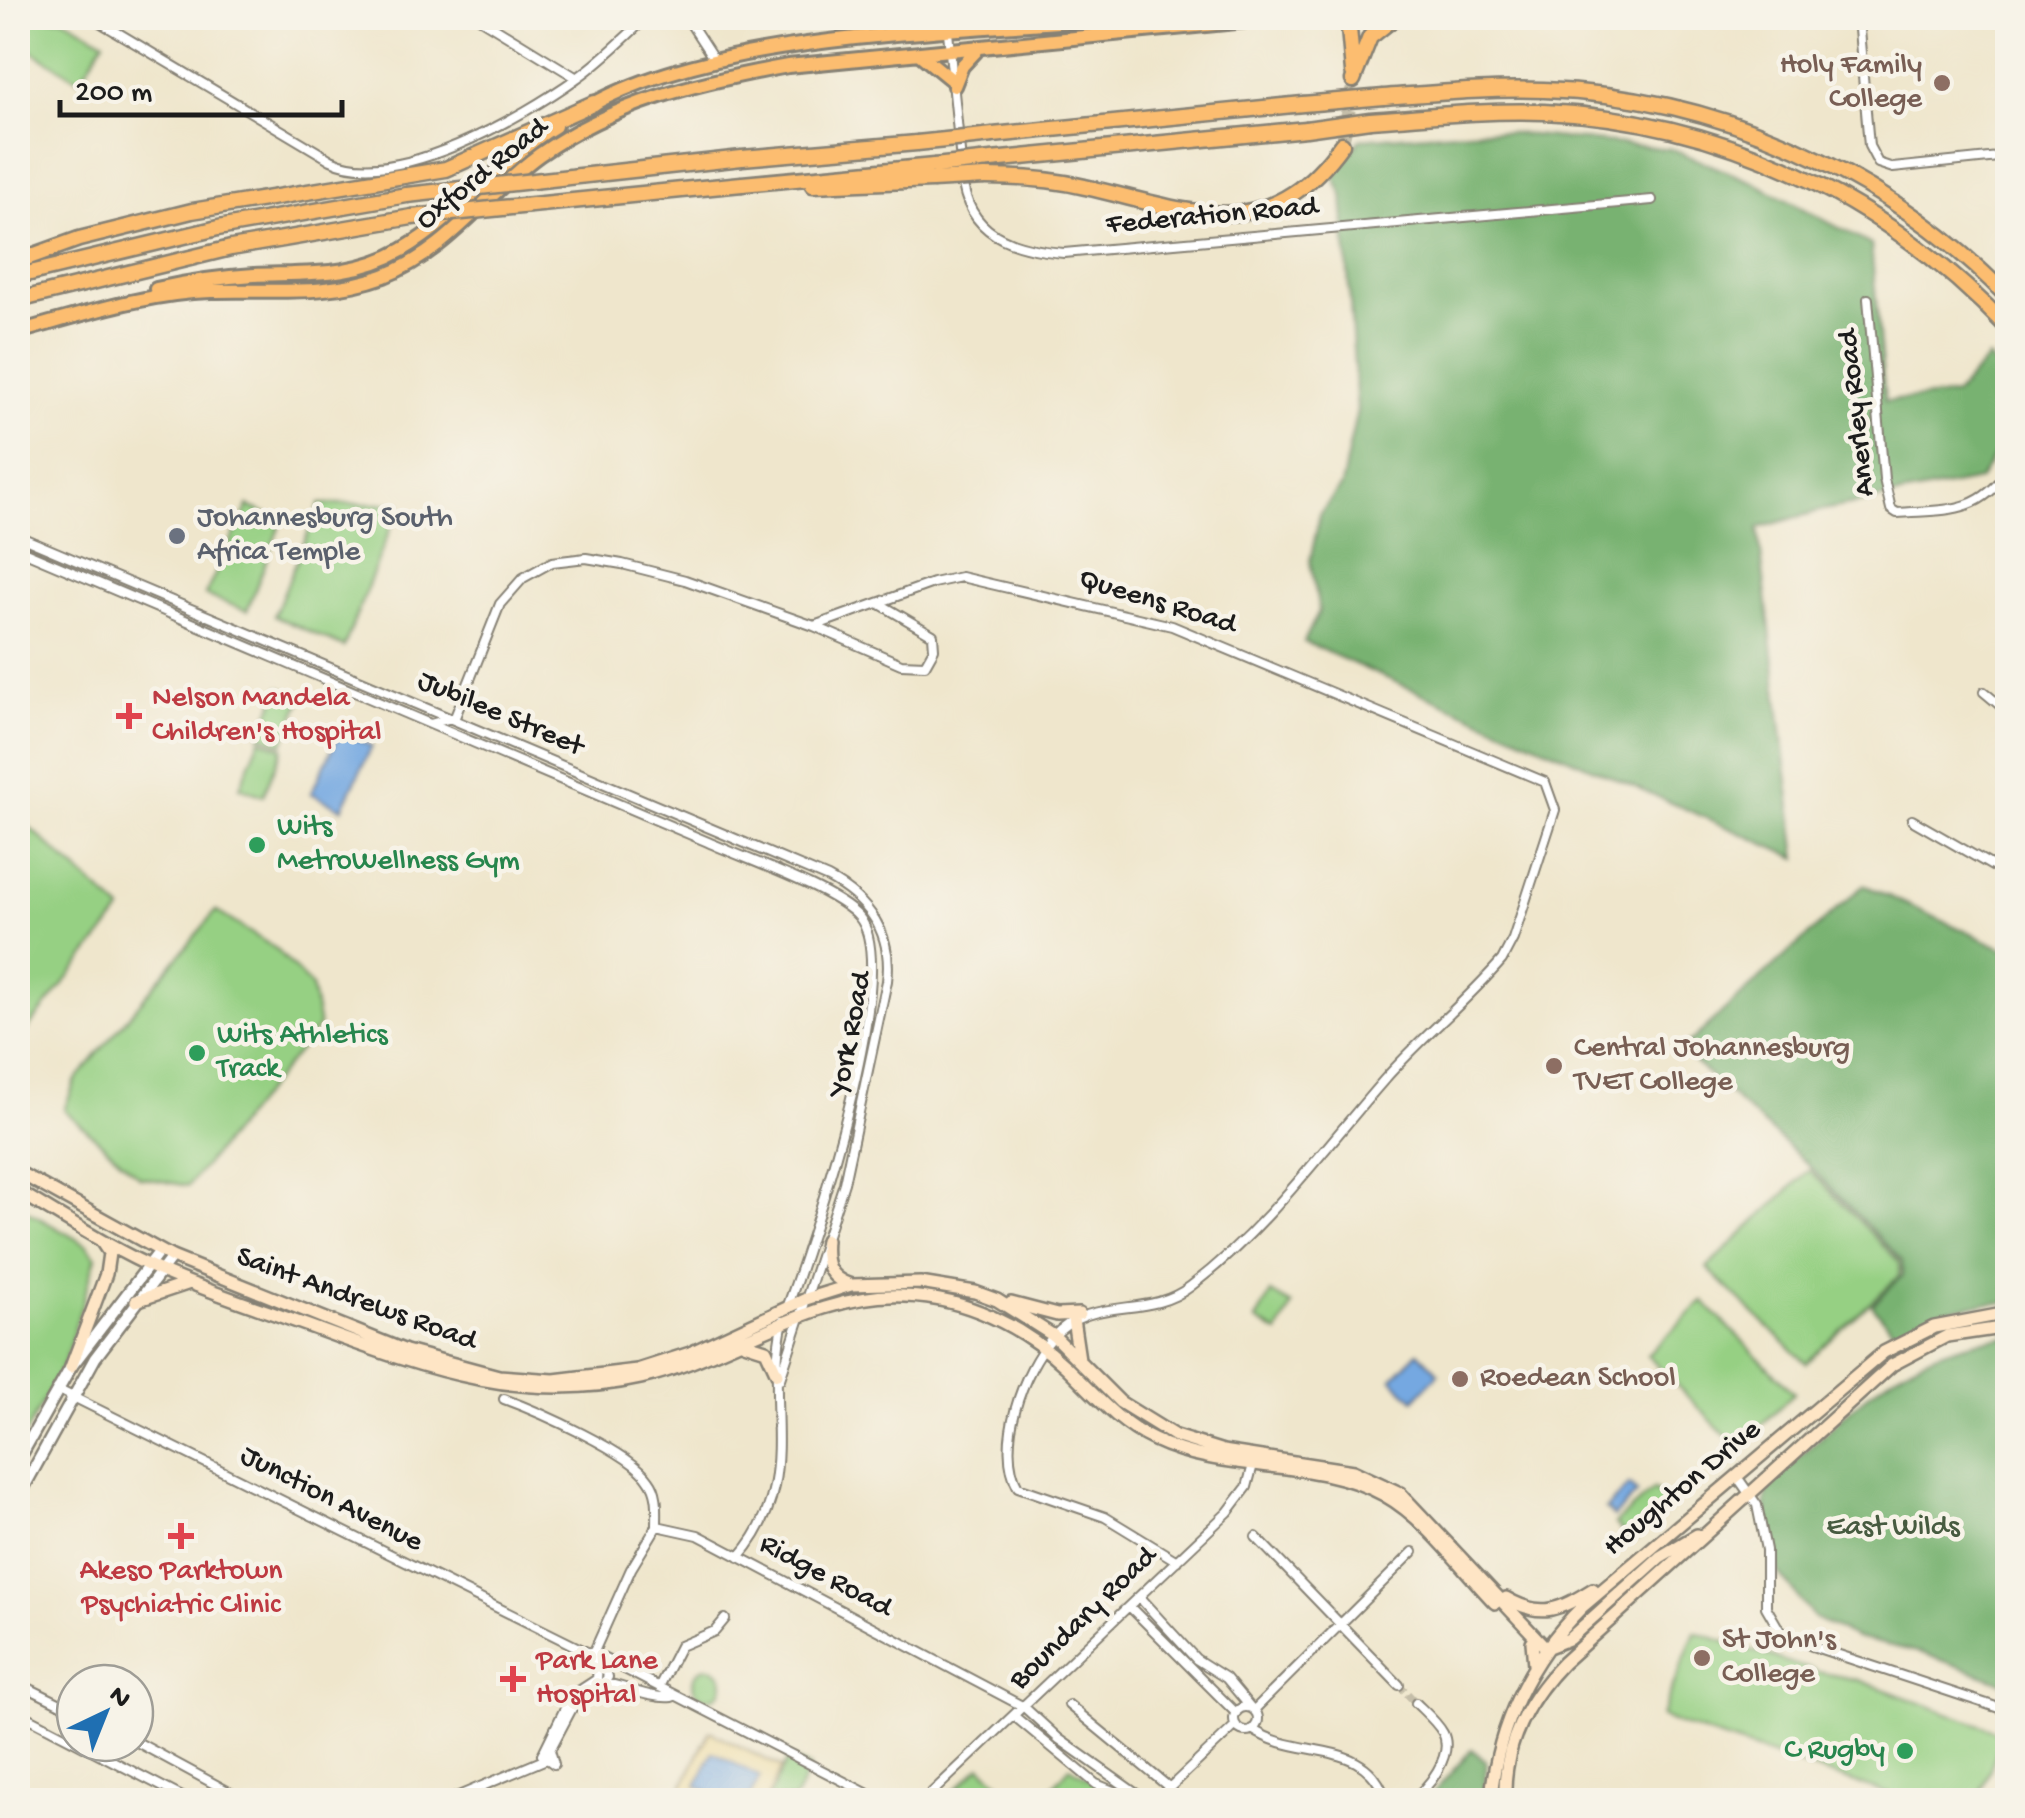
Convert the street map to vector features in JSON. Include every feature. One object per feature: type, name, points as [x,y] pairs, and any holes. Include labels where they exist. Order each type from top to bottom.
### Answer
[{"type":"highway","points":[[1348,18],[1353,84],[1370,36],[1394,18]]},
{"type":"highway","points":[[18,276],[218,228],[407,195],[1304,104],[1384,97],[1570,92],[1640,100],[1730,123],[1791,146],[1865,184],[1954,247],[2008,297]]},
{"type":"highway","points":[[18,260],[79,239],[192,211],[446,169],[594,104]]},
{"type":"highway","points":[[933,173],[981,161],[1370,120],[1483,112],[1569,114],[1630,121],[1716,141],[1792,170],[1863,208],[1943,266],[2008,328]]},
{"type":"highway","points":[[18,300],[198,255],[412,217],[766,182],[933,173],[1050,180],[1182,212],[1226,216],[1289,198],[1314,179],[1342,144]]},
{"type":"main road","name":"Oxford Road","points":[[18,324],[173,285],[226,277],[338,273],[384,259],[418,240],[521,147],[632,85],[715,61],[764,51],[1103,18]]},
{"type":"main road","name":"Oxford Road","points":[[18,332],[156,296],[211,291],[319,291],[359,284],[438,246],[538,156],[618,110],[720,78],[788,66],[1277,18]]},
{"type":"main road","points":[[919,54],[938,64],[954,84],[967,58],[978,50]]},
{"type":"main road","name":"Saint Andrews Road","points":[[18,1172],[165,1254],[406,1351],[463,1369],[534,1380],[585,1378],[664,1362],[806,1299],[852,1285],[920,1283],[1076,1316]]},
{"type":"main road","name":"Saint Andrews Road","points":[[18,1191],[154,1268],[192,1284],[426,1368],[513,1388],[556,1390],[618,1383],[676,1368],[844,1302],[908,1296],[974,1308],[1044,1348],[1112,1412],[1150,1439],[1195,1457],[1254,1462]]},
{"type":"main road","points":[[72,1367],[109,1262],[106,1247],[96,1235]]},
{"type":"main road","points":[[826,1240],[828,1268],[836,1278],[852,1285]]},
{"type":"main road","points":[[136,1301],[192,1284]]},
{"type":"main road","points":[[997,1300],[1054,1336],[1120,1402],[1174,1436],[1254,1462],[1327,1474],[1389,1497],[1532,1642],[1546,1648],[1566,1642],[1660,1557],[1720,1521]]},
{"type":"main road","name":"Houghton Drive","points":[[1491,1800],[1500,1738],[1546,1648],[1582,1606],[1893,1346],[1949,1322],[2008,1313]]},
{"type":"main road","points":[[1076,1316],[1079,1362]]},
{"type":"main road","name":"Houghton Drive","points":[[1505,1800],[1507,1766],[1518,1729],[1548,1678],[1878,1376],[1908,1355],[1957,1333],[2008,1327]]},
{"type":"main road","points":[[743,1343],[766,1350],[778,1377]]},
{"type":"main road","points":[[1254,1462],[1333,1466],[1382,1482],[1432,1523],[1546,1648]]},
{"type":"main road","points":[[1494,1590],[1525,1608],[1550,1613],[1624,1570]]},
{"type":"main road","points":[[1532,1642],[1534,1670]]},
{"type":"main road","points":[[1518,1729],[1546,1648]]},
{"type":"street","points":[[94,18],[348,168],[394,165],[444,150],[577,78],[646,18]]},
{"type":"street","points":[[479,18],[577,78]]},
{"type":"street","points":[[687,18],[715,61]]},
{"type":"street","points":[[1858,18],[1870,154],[1878,163],[1893,168],[2008,156]]},
{"type":"street","points":[[1059,20],[1062,40]]},
{"type":"street","name":"Federation Road","points":[[948,32],[967,201],[981,224],[1017,248],[1064,253],[1652,200]]},
{"type":"street","name":"Anerley Road","points":[[1868,299],[1884,479],[1891,510],[1897,513],[1973,505],[1992,494],[2008,471]]},
{"type":"street","name":"Jubilee Street","points":[[18,536],[455,718],[828,878],[852,893]]},
{"type":"street","name":"Jubilee Street","points":[[18,549],[476,742],[847,906]]},
{"type":"street","points":[[455,718],[500,604],[523,578],[552,562],[586,558],[684,580],[814,626],[901,664],[925,665],[934,649],[933,636],[880,604]]},
{"type":"street","name":"Queens Road","points":[[814,626],[933,583],[961,578],[1150,620],[1196,635],[1523,770],[1548,786],[1556,810],[1507,953],[1386,1078],[1283,1201],[1184,1291],[1160,1302],[1076,1316]]},
{"type":"street","points":[[1984,692],[2008,712]]},
{"type":"street","points":[[430,724],[455,718]]},
{"type":"street","points":[[455,718],[476,742]]},
{"type":"street","points":[[536,768],[539,755]]},
{"type":"street","points":[[1912,820],[2008,874]]},
{"type":"street","name":"York Road","points":[[778,1377],[841,1193],[889,964],[880,926],[852,893]]},
{"type":"street","name":"York Road","points":[[739,1556],[762,1531],[773,1501],[782,1327],[827,1189],[874,966],[866,927],[847,906]]},
{"type":"street","points":[[827,1189],[841,1193]]},
{"type":"street","points":[[18,1460],[72,1367],[165,1254]]},
{"type":"street","points":[[18,1498],[71,1396],[154,1268]]},
{"type":"street","points":[[1076,1316],[1044,1348],[1026,1377],[1016,1410],[1012,1458],[1018,1487],[1105,1517],[1177,1561]]},
{"type":"street","name":"Junction Avenue","points":[[57,1390],[603,1658]]},
{"type":"street","points":[[504,1399],[548,1416],[640,1470],[656,1493],[657,1526],[590,1653],[602,1681]]},
{"type":"street","name":"Boundary Road","points":[[924,1800],[1236,1502],[1254,1462]]},
{"type":"street","points":[[1738,1478],[1751,1492],[1765,1542],[1766,1606],[1780,1632],[2008,1710]]},
{"type":"street","name":"Ridge Road","points":[[657,1526],[684,1528],[1024,1707],[1059,1739],[1145,1800]]},
{"type":"street","points":[[1256,1537],[1399,1686]]},
{"type":"street","points":[[1236,1713],[1252,1709],[1413,1552]]},
{"type":"street","points":[[1139,1597],[1201,1664],[1226,1678],[1252,1709],[1258,1721],[1252,1729]]},
{"type":"street","points":[[1068,1706],[1167,1790],[1236,1725],[1236,1713],[1130,1606]]},
{"type":"street","points":[[659,1687],[680,1646],[715,1631],[725,1619]]},
{"type":"street","points":[[602,1681],[603,1658],[672,1697],[880,1800]]},
{"type":"street","points":[[449,1800],[544,1760],[554,1764],[551,1744],[577,1699],[602,1681]]},
{"type":"street","points":[[544,1760],[542,1749],[550,1730],[576,1692],[602,1681],[626,1685],[656,1698],[672,1697]]},
{"type":"street","points":[[18,1683],[55,1701]]},
{"type":"street","points":[[1410,1800],[1434,1775],[1446,1744],[1441,1729],[1416,1703]]},
{"type":"street","points":[[18,1712],[188,1800]]},
{"type":"street","points":[[1014,1716],[1096,1784],[1135,1800]]},
{"type":"street","points":[[1236,1725],[1252,1729],[1284,1747],[1356,1759],[1374,1774],[1386,1800]]},
{"type":"street","points":[[155,1751],[244,1800]]},
{"type":"street","points":[[1195,1800],[1206,1800]]},
{"type":"green space","points":[[18,18],[64,18],[104,41],[80,80],[18,43]]},
{"type":"green space","points":[[1483,130],[1671,149],[1753,182],[1871,245],[1885,401],[1955,395],[1988,358],[2007,377],[2007,432],[1980,480],[1823,510],[1758,528],[1797,858],[1304,642],[1319,611],[1310,561],[1320,514],[1341,486],[1357,410],[1343,195],[1334,177],[1360,139]]},
{"type":"green space","points":[[320,504],[400,504],[344,647],[274,616]]},
{"type":"green space","points":[[248,506],[282,520],[247,611],[205,595]]},
{"type":"green space","points":[[280,687],[303,696],[283,744],[260,735]]},
{"type":"green space","points":[[260,739],[283,748],[263,796],[240,787]]},
{"type":"green space","points":[[18,817],[122,911],[18,1041]]},
{"type":"green space","points":[[1864,885],[2007,950],[2007,1303],[1949,1310],[1896,1334],[1872,1305],[1902,1276],[1902,1261],[1806,1163],[1681,1050]]},
{"type":"green space","name":"Wits Athletics Track","points":[[216,911],[276,949],[311,986],[319,1026],[188,1186],[140,1177],[64,1110],[76,1080]]},
{"type":"green space","points":[[1809,1170],[1899,1262],[1899,1276],[1806,1363],[1707,1268]]},
{"type":"green space","points":[[18,1206],[87,1245],[96,1257],[65,1361],[18,1448]]},
{"type":"green space","points":[[1271,1293],[1292,1305],[1278,1333],[1256,1320]]},
{"type":"green space","points":[[1703,1301],[1794,1393],[1738,1448],[1647,1355]]},
{"type":"green space","name":"East Wilds","points":[[2008,1337],[2007,1684],[1922,1653],[1856,1638],[1813,1617],[1779,1573],[1765,1503],[1767,1492],[1781,1474],[1882,1384],[1937,1353]]},
{"type":"green space","points":[[1654,1489],[1671,1507],[1632,1542],[1615,1524]]},
{"type":"green space","points":[[1695,1632],[1818,1672],[1859,1680],[1994,1730],[2002,1738],[1978,1800],[1906,1800],[1661,1716]]},
{"type":"green space","points":[[708,1668],[718,1673],[723,1683],[718,1693],[708,1698],[698,1693],[693,1683],[698,1673]]},
{"type":"green space","points":[[1472,1749],[1486,1762],[1485,1800],[1427,1800]]},
{"type":"green space","points":[[789,1757],[810,1768],[794,1800],[767,1800]]},
{"type":"green space","points":[[981,1766],[1018,1800],[944,1800]]},
{"type":"green space","points":[[1070,1767],[1125,1800],[1041,1800]]},
{"type":"sand","points":[[710,1731],[782,1768],[766,1800],[687,1800],[678,1796]]},
{"type":"water","points":[[341,731],[372,746],[342,809],[311,793]]},
{"type":"water","points":[[1418,1352],[1439,1373],[1414,1400],[1392,1379]]},
{"type":"water","points":[[1629,1485],[1637,1493],[1614,1517],[1606,1509]]},
{"type":"water","points":[[713,1752],[760,1777],[749,1800],[726,1800],[697,1786]]},
{"type":"tunnel","points":[[1342,144],[1353,87]]},
{"type":"tunnel","points":[[1399,1685],[1416,1703]]},
{"type":"place","name":"Holy Family College","points":[[1942,83]]},
{"type":"place","name":"Johannesburg South Africa Temple","points":[[177,536]]},
{"type":"place","name":"Nelson Mandela Children's Hospital","points":[[129,716]]},
{"type":"place","name":"Wits MetroWellness Gym","points":[[257,845]]},
{"type":"place","name":"Wits Athletics Track","points":[[197,1053]]},
{"type":"place","name":"Central Johannesburg TVET College","points":[[1554,1066]]},
{"type":"place","name":"Roedean School","points":[[1460,1379]]},
{"type":"place","name":"Akeso Parktown Psychiatric Clinic","points":[[181,1536]]},
{"type":"place","name":"St John's College","points":[[1702,1658]]},
{"type":"place","name":"Park Lane Hospital","points":[[513,1679]]},
{"type":"place","name":"C Rugby","points":[[1905,1751]]}]
